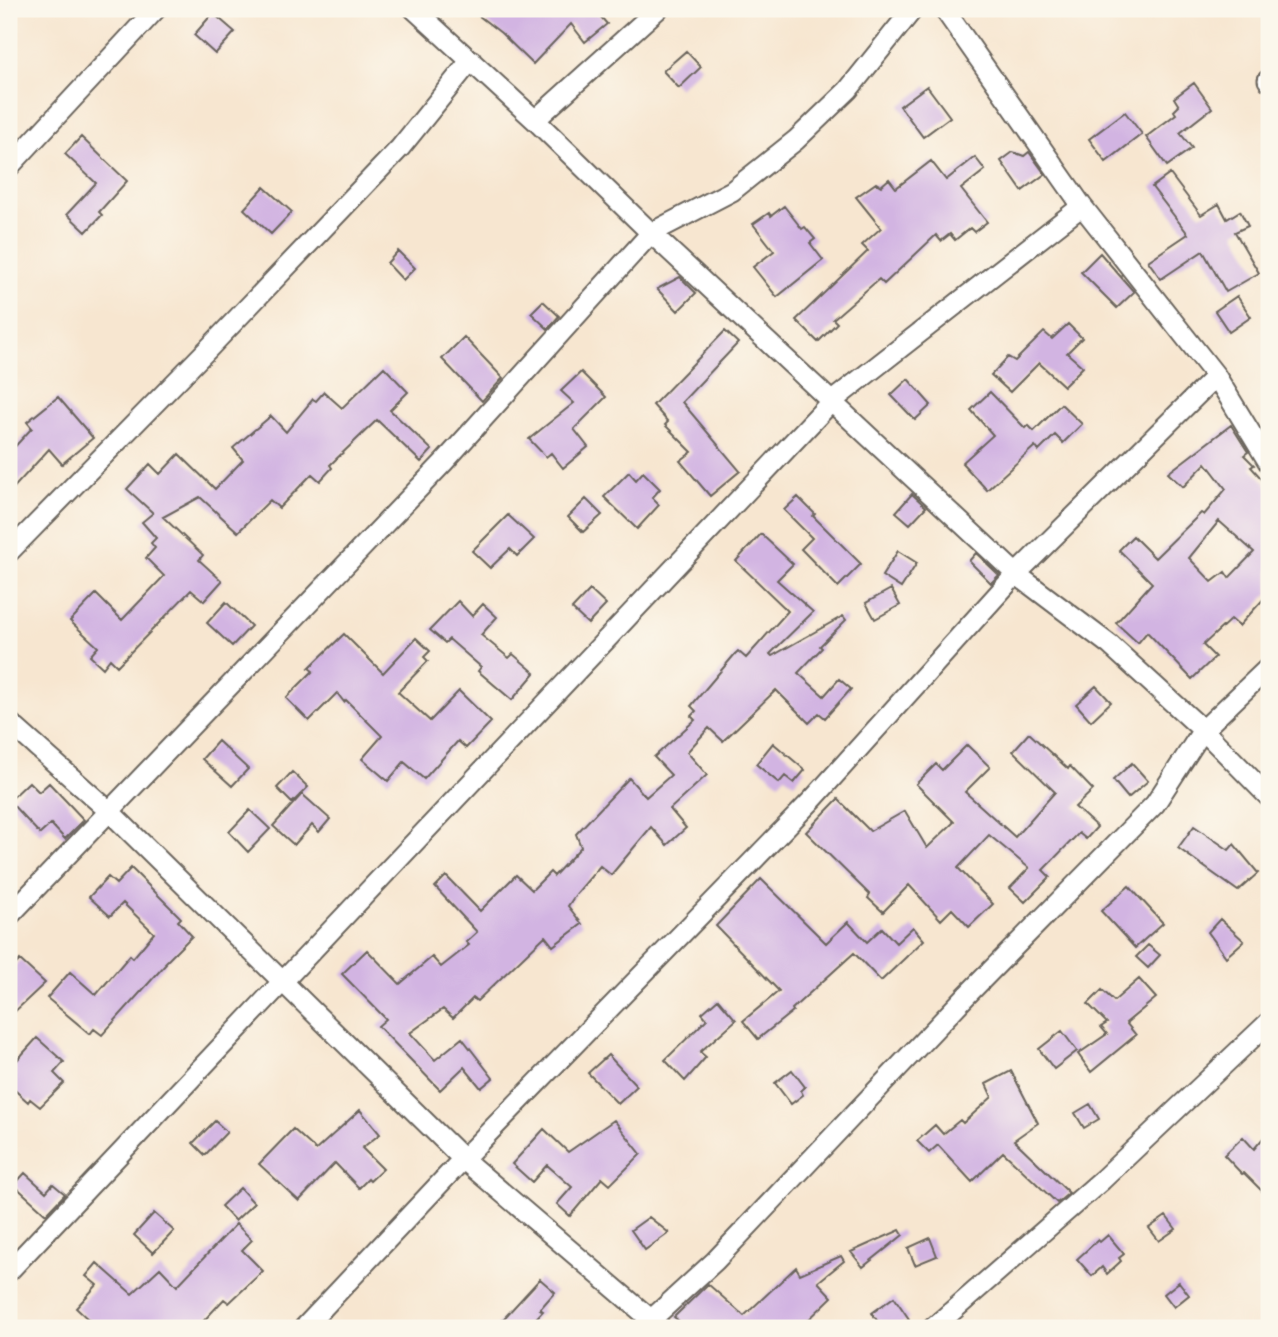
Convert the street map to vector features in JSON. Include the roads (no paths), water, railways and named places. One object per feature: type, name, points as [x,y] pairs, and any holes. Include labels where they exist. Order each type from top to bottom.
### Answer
[{"type":"street","points":[[9,167],[156,9]]},
{"type":"street","points":[[414,9],[1016,574],[1110,645],[1203,730],[1269,797]]},
{"type":"street","points":[[535,120],[658,9]]},
{"type":"street","points":[[9,916],[444,462],[651,233],[732,191],[796,140],[848,90],[912,9]]},
{"type":"street","points":[[944,9],[1082,206],[1216,376],[1269,463]]},
{"type":"street","points":[[9,552],[400,148],[471,61]]},
{"type":"street","points":[[9,1271],[831,402],[1082,206]]},
{"type":"street","points":[[304,1328],[463,1159],[813,799],[1016,574],[1216,376]]},
{"type":"street","points":[[9,722],[108,811],[463,1159],[651,1325],[966,996],[1155,804],[1203,730],[1269,667]]},
{"type":"street","points":[[933,1328],[1102,1180],[1269,1022]]}]
